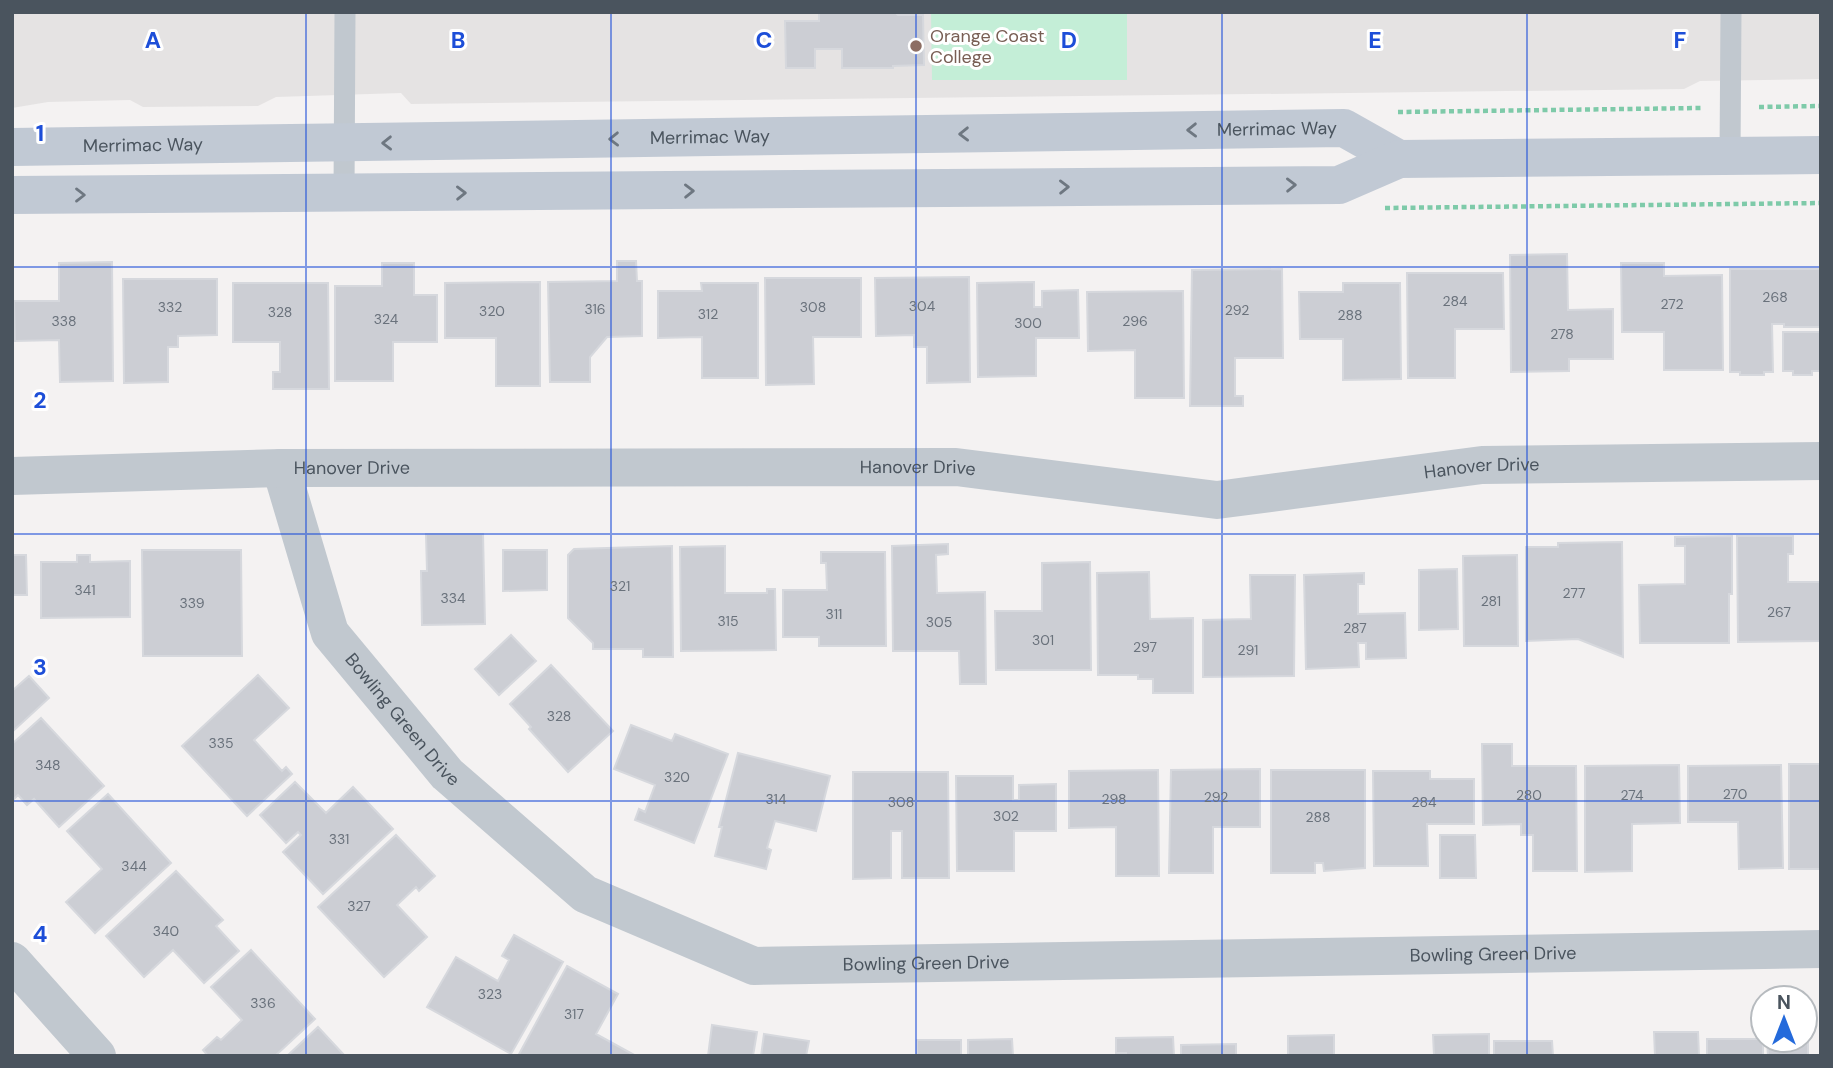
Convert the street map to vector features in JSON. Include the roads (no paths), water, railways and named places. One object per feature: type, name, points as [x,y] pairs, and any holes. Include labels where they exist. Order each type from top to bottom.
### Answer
[{"type":"street","name":"Merrimac Way","points":[[12,147],[1345,128],[1399,159]]},
{"type":"street","points":[[12,195],[1339,185],[1399,159],[1821,155]]},
{"type":"street","name":"Hanover Drive","points":[[12,476],[281,468],[956,467],[1217,499],[1482,465],[1821,461]]},
{"type":"street","name":"Bowling Green Drive","points":[[281,468],[330,633],[447,774],[585,894],[754,966],[1821,949]]},
{"type":"street","points":[[12,961],[97,1056]]},
{"type":"lane","points":[[344,194],[345,12]]},
{"type":"lane","points":[[1730,156],[1731,12]]},
{"type":"place","name":"Orange Coast College","points":[[916,46]]}]
